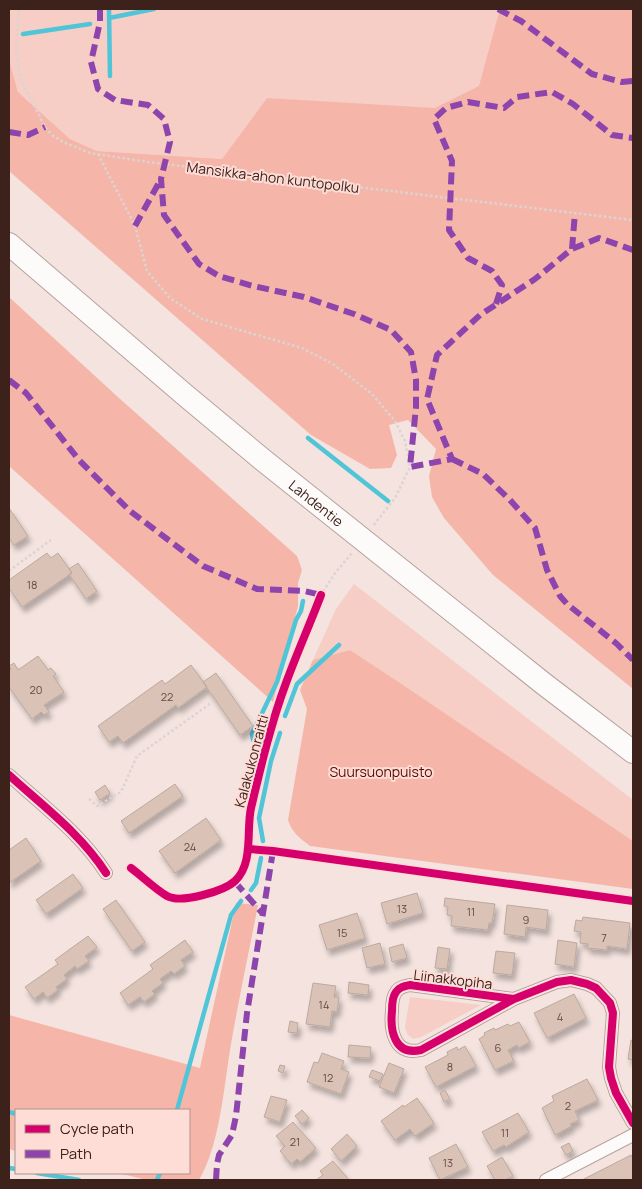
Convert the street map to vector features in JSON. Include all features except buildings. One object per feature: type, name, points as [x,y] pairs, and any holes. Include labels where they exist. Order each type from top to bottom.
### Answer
[{"type":"highway","name":"Lahdentie","points":[[9,244],[263,460],[544,684],[633,752]]},
{"type":"street","points":[[9,775],[64,824],[94,854],[106,873]]},
{"type":"street","name":"Liinakkopiha","points":[[514,999],[410,985],[402,987],[396,992],[393,1001],[390,1029],[399,1045],[414,1051],[420,1050],[514,999],[557,982],[571,980],[587,984],[596,988],[610,1003],[613,1013],[609,1067],[611,1078],[616,1093],[633,1124]]},
{"type":"street","points":[[546,1180],[633,1135]]},
{"type":"path","points":[[98,154],[135,226],[147,271],[170,298],[202,319],[302,348],[333,364],[372,394],[395,421],[405,441],[410,467],[395,498],[372,528]]},
{"type":"path","points":[[9,571],[51,540]]},
{"type":"path","points":[[89,799],[97,806],[121,792],[136,756],[211,703]]},
{"type":"shaded area","points":[[9,9],[500,9],[496,26],[493,114],[267,98],[222,159],[97,151],[70,139],[18,92],[9,59]]},
{"type":"shaded area","points":[[354,584],[633,800],[633,841],[350,650],[313,660],[336,609]]},
{"type":"shaded area","points":[[410,997],[481,1005],[421,1037],[413,1039],[407,1034],[405,1027]]},
{"type":"green space","points":[[500,9],[633,9],[633,689],[493,575],[444,518],[432,497],[429,476],[436,449],[408,420],[389,425],[397,455],[391,468],[370,469],[311,435],[9,171],[9,59],[18,92],[70,139],[97,151],[222,159],[267,98],[435,108],[479,86]]},
{"type":"green space","points":[[9,297],[119,398],[297,556],[302,570],[298,583],[298,606],[273,702],[9,466]]},
{"type":"green space","name":"Suursuonpuisto","points":[[350,650],[633,841],[633,889],[310,846],[300,838],[294,832],[288,820],[307,709],[300,690],[313,660]]},
{"type":"green space","points":[[236,903],[258,905],[228,1060],[217,1132],[206,1166],[199,1180],[147,1180],[122,1174],[190,1174],[190,1109],[15,1109],[15,1151],[9,1149],[9,1015],[200,1068]]},
{"type":"waterway","points":[[109,9],[110,76]]},
{"type":"waterway","points":[[109,18],[154,9]]},
{"type":"waterway","points":[[23,34],[90,24]]},
{"type":"waterway","points":[[308,438],[388,501]]},
{"type":"waterway","points":[[259,744],[253,740],[252,734],[277,682],[303,601]]},
{"type":"waterway","points":[[285,716],[297,684],[339,645]]},
{"type":"waterway","points":[[263,841],[259,818],[271,761],[280,733]]},
{"type":"waterway","points":[[251,890],[256,883],[261,858]]},
{"type":"waterway","points":[[177,1109],[231,915],[241,901]]},
{"type":"waterway","points":[[9,1112],[15,1114]]},
{"type":"waterway","points":[[9,1168],[15,1169]]},
{"type":"waterway","points":[[43,1174],[79,1180]]},
{"type":"waterway","points":[[157,1180],[160,1174]]},
{"type":"marked path","points":[[100,9],[100,22],[91,62],[98,89],[115,100],[148,105],[164,119],[170,142],[161,179],[164,215],[199,264],[219,276],[253,286],[304,297],[354,314],[391,330],[411,352],[416,380],[416,407],[410,467],[452,459],[427,399],[437,355],[480,315],[535,279],[572,249],[599,238],[633,250]]},
{"type":"marked path","points":[[498,9],[521,21],[592,74],[622,82],[633,81]]},
{"type":"marked path","points":[[496,304],[502,285],[492,271],[468,258],[449,230],[452,161],[434,119],[446,108],[468,102],[504,108],[517,97],[552,92],[573,104],[612,135],[633,138]]},
{"type":"marked path","points":[[9,132],[28,135],[45,127]]},
{"type":"marked path","points":[[135,226],[161,179]]},
{"type":"marked path","points":[[572,249],[575,213]]},
{"type":"marked path","points":[[9,380],[26,393],[79,460],[130,511],[203,566],[257,589],[304,591],[321,595]]},
{"type":"marked path","points":[[452,459],[483,474],[510,500],[535,528],[547,570],[560,596],[633,660]]},
{"type":"marked path","points":[[216,1180],[219,1155],[232,1135],[236,1116],[247,1013],[273,851]]},
{"type":"marked path","points":[[235,882],[263,914]]},
{"type":"cycle path","name":"Kalakukonraitti","points":[[131,868],[162,893],[173,898],[192,897],[222,889],[235,881],[241,874],[247,856],[251,808],[271,729],[286,683],[321,595]]},
{"type":"cycle path","points":[[9,775],[73,833],[106,873]]},
{"type":"cycle path","points":[[249,849],[633,901]]},
{"type":"cycle path","points":[[514,999],[410,985],[404,986],[397,990],[393,999],[393,1033],[399,1045],[405,1049],[412,1051],[421,1050],[514,999],[557,982],[571,980],[587,984],[596,988],[610,1003],[613,1013],[609,1067],[611,1078],[616,1093],[633,1123]]}]
